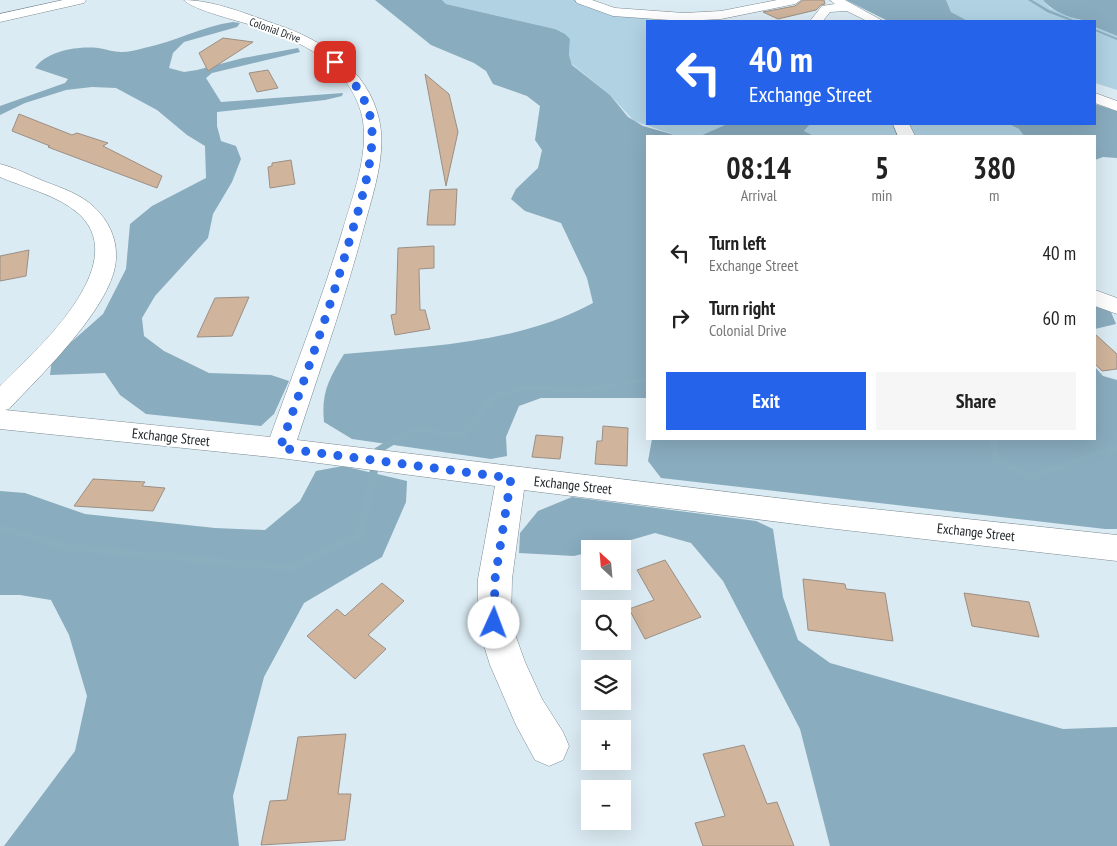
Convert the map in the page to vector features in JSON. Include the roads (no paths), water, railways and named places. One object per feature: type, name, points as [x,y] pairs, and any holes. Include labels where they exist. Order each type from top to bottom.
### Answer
[{"type":"street","points":[[20,0],[32,11]]},
{"type":"street","points":[[0,18],[80,0]]},
{"type":"street","name":"Colonial Drive","points":[[190,0],[303,40],[326,54],[344,70],[356,87],[366,105],[372,128],[372,147],[356,219],[328,314],[280,448]]},
{"type":"street","points":[[580,0],[613,12],[694,17],[725,14],[795,0]]},
{"type":"street","points":[[665,3],[694,17]]},
{"type":"street","points":[[814,6],[842,3],[874,20]]},
{"type":"street","points":[[817,20],[826,9],[842,3]]},
{"type":"street","points":[[1096,98],[1117,106]]},
{"type":"street","points":[[0,170],[86,210],[99,224],[106,246],[104,268],[96,292],[70,328],[0,402]]},
{"type":"street","points":[[1096,297],[1117,307]]},
{"type":"street","name":"Exchange Street","points":[[0,419],[280,448],[511,478],[1117,548]]},
{"type":"street","points":[[511,478],[495,579],[494,623],[508,665],[529,712],[549,746]]},
{"type":"waterway","points":[[1030,0],[1048,11],[1071,20]]},
{"type":"waterway","points":[[1096,30],[1117,39]]},
{"type":"waterway","points":[[0,527],[70,548],[292,568],[361,535],[378,450],[414,429],[463,435],[495,396],[526,388],[580,391],[646,379]]},
{"type":"waterway","points":[[993,440],[996,460],[1030,477],[1117,447]]}]
